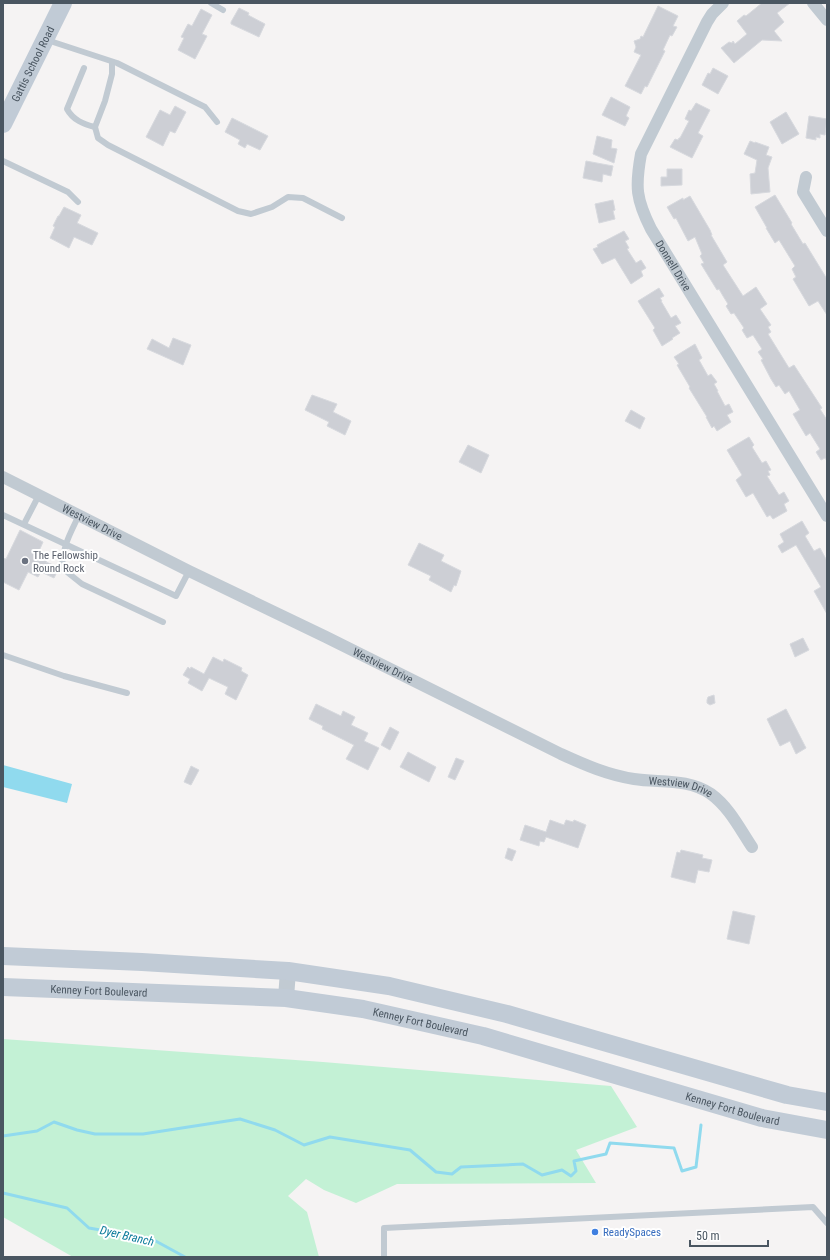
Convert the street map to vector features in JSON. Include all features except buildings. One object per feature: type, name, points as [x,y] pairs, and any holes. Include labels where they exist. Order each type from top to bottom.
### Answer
[{"type":"main road","name":"Gattis School Road","points":[[3,124],[63,3]]},
{"type":"main road","points":[[3,956],[142,962],[288,972],[389,986],[492,1011],[787,1095],[827,1102]]},
{"type":"main road","name":"Kenney Fort Boulevard","points":[[3,986],[286,998],[363,1009],[483,1036],[762,1118],[827,1130]]},
{"type":"street","name":"Donnell Drive","points":[[723,3],[712,14],[707,22],[641,154],[637,175],[637,193],[642,210],[651,229],[827,516]]},
{"type":"street","points":[[813,3],[827,20]]},
{"type":"street","points":[[806,177],[802,192],[827,230]]},
{"type":"street","name":"Westview Drive","points":[[3,477],[79,514],[189,571],[326,637],[554,751],[590,767],[614,775],[635,779],[682,783],[702,789],[711,794],[728,811],[752,847]]},
{"type":"street","points":[[286,998],[288,972]]},
{"type":"lane","points":[[211,3],[223,10]]},
{"type":"lane","points":[[45,40],[117,63],[205,107],[217,122]]},
{"type":"lane","points":[[112,62],[112,74],[106,101],[95,127],[98,138],[108,145],[238,211],[251,214],[272,207],[288,197],[303,198],[342,218]]},
{"type":"lane","points":[[84,68],[67,109],[71,116],[83,124],[95,127]]},
{"type":"lane","points":[[3,161],[68,192],[78,202]]},
{"type":"lane","points":[[24,524],[39,495]]},
{"type":"lane","points":[[79,514],[65,544],[62,568],[82,584],[163,622]]},
{"type":"lane","points":[[3,515],[176,596],[189,571]]},
{"type":"lane","points":[[3,655],[64,676],[127,693]]},
{"type":"lane","points":[[384,1257],[384,1228],[813,1207],[827,1223]]},
{"type":"green space","points":[[3,1039],[323,1062],[611,1086],[637,1127],[576,1150],[596,1183],[397,1184],[356,1203],[324,1190],[306,1179],[288,1196],[307,1212],[319,1257],[73,1257],[3,1217]]},
{"type":"water","points":[[3,765],[72,784],[67,803],[3,787]]},
{"type":"waterway","points":[[3,1136],[37,1131],[54,1122],[77,1130],[95,1134],[143,1134],[240,1119],[275,1130],[304,1145],[330,1137],[410,1150],[436,1172],[452,1174],[461,1167],[523,1164],[542,1175],[562,1170],[571,1176],[576,1171],[574,1161],[606,1154],[610,1143],[674,1148],[682,1171],[696,1167],[701,1125]]},
{"type":"waterway","name":"Dyer Branch","points":[[3,1193],[67,1208],[89,1228],[152,1239],[185,1257]]},
{"type":"place","name":"The Fellowship Round Rock","points":[[25,561]]},
{"type":"place","name":"ReadySpaces","points":[[595,1232]]}]
